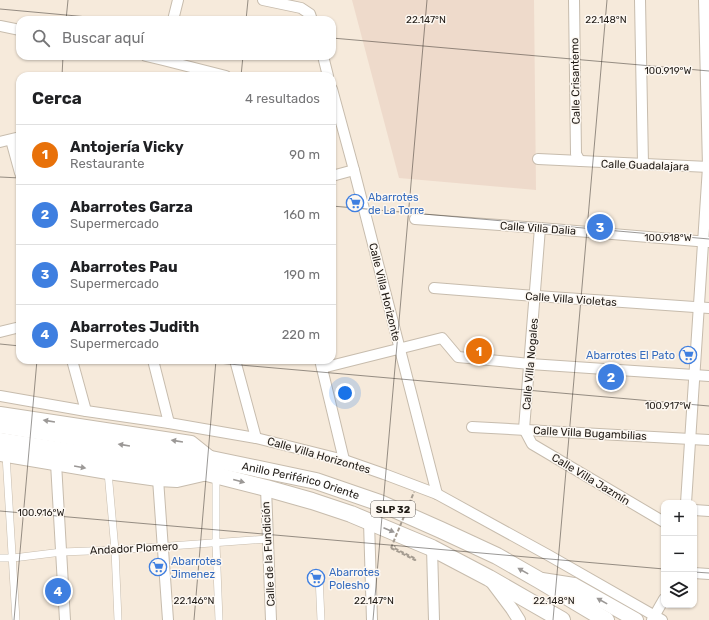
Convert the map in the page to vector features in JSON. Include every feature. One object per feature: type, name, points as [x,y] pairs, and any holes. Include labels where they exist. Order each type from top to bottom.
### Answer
[{"type":"highway","name":"Anillo Periférico Oriente","points":[[0,425],[189,463],[351,514],[432,556],[489,578],[562,620]]},
{"type":"highway","name":"Anillo Periférico Oriente","points":[[2,450],[189,463]]},
{"type":"highway","name":"Anillo Periférico Oriente","points":[[212,469],[316,481],[380,503],[497,556],[606,620]]},
{"type":"main road","name":"Anillo Periférico Oriente","points":[[0,414],[191,444],[212,469],[177,480],[158,479],[56,463],[2,450]]},
{"type":"main road","name":"Anillo Periférico Oriente","points":[[539,580],[574,585],[636,620]]},
{"type":"main road","name":"Anillo Periférico Oriente","points":[[521,597],[539,615],[547,620]]},
{"type":"street","points":[[174,16],[178,0]]},
{"type":"street","points":[[263,0],[301,8],[310,16]]},
{"type":"street","name":"Calle Crisantemo","points":[[574,0],[576,154],[580,161]]},
{"type":"street","points":[[640,0],[643,164]]},
{"type":"street","points":[[686,500],[698,307],[706,242],[708,167],[704,0]]},
{"type":"street","points":[[0,26],[16,29]]},
{"type":"street","points":[[171,60],[212,72]]},
{"type":"street","points":[[324,60],[327,72]]},
{"type":"street","name":"Calle Villa Horizonte","points":[[336,104],[437,494]]},
{"type":"street","points":[[0,142],[15,139]]},
{"type":"street","name":"Calle Guadalajara","points":[[538,159],[708,167]]},
{"type":"street","points":[[336,175],[354,170]]},
{"type":"street","name":"Calle Villa Dalia","points":[[415,219],[706,242]]},
{"type":"street","name":"Calle Villa Nogales","points":[[524,429],[540,228]]},
{"type":"street","name":"Calle Villa Violetas","points":[[434,288],[709,308]]},
{"type":"street","points":[[0,332],[16,328]]},
{"type":"street","points":[[336,361],[400,349],[442,338],[458,357],[530,364],[709,376]]},
{"type":"street","points":[[73,364],[86,411]]},
{"type":"street","points":[[154,364],[169,423]]},
{"type":"street","points":[[236,364],[256,438]]},
{"type":"street","points":[[321,364],[344,460]]},
{"type":"street","name":"Calle Villa Horizontes","points":[[0,396],[256,438],[344,460],[437,494],[548,555],[656,618]]},
{"type":"street","name":"Calle Villa Bugambilias","points":[[472,427],[709,440]]},
{"type":"street","name":"Calle Villa Jazmín","points":[[524,429],[532,444],[661,520]]},
{"type":"street","points":[[2,450],[13,558],[16,620]]},
{"type":"street","points":[[56,463],[65,620]]},
{"type":"street","points":[[212,469],[219,620]]},
{"type":"street","points":[[108,472],[115,550],[118,620]]},
{"type":"street","points":[[158,479],[168,620]]},
{"type":"street","name":"Calle de la Fundición","points":[[266,488],[271,620]]},
{"type":"street","points":[[697,510],[709,511]]},
{"type":"street","points":[[369,522],[372,620]]},
{"type":"street","name":"Andador Plomero","points":[[0,558],[13,558],[62,552],[216,544],[268,539]]},
{"type":"street","points":[[432,556],[434,620]]},
{"type":"street","points":[[697,573],[709,574]]},
{"type":"street","points":[[319,576],[321,620]]},
{"type":"street","name":"Anillo Periférico Oriente","points":[[489,578],[519,620]]},
{"type":"street","points":[[656,618],[661,606]]},
{"type":"path","points":[[414,492],[391,548],[416,560],[394,548],[395,546],[432,556]]},
{"type":"shaded area","points":[[352,0],[534,0],[536,190],[399,178]]},
{"type":"place","name":"Abarrotes de La Torre","points":[[355,203]]},
{"type":"place","name":"Abarrotes Pau","points":[[600,227]]},
{"type":"place","name":"Antojería Vicky","points":[[479,351]]},
{"type":"place","name":"Abarrotes El Pato","points":[[688,355]]},
{"type":"place","name":"Abarrotes Garza","points":[[611,377]]},
{"type":"place","name":"Abarrotes Jimenez","points":[[158,567]]},
{"type":"place","name":"Abarrotes Polesho","points":[[316,578]]},
{"type":"place","name":"Abarrotes Judith","points":[[58,591]]}]
